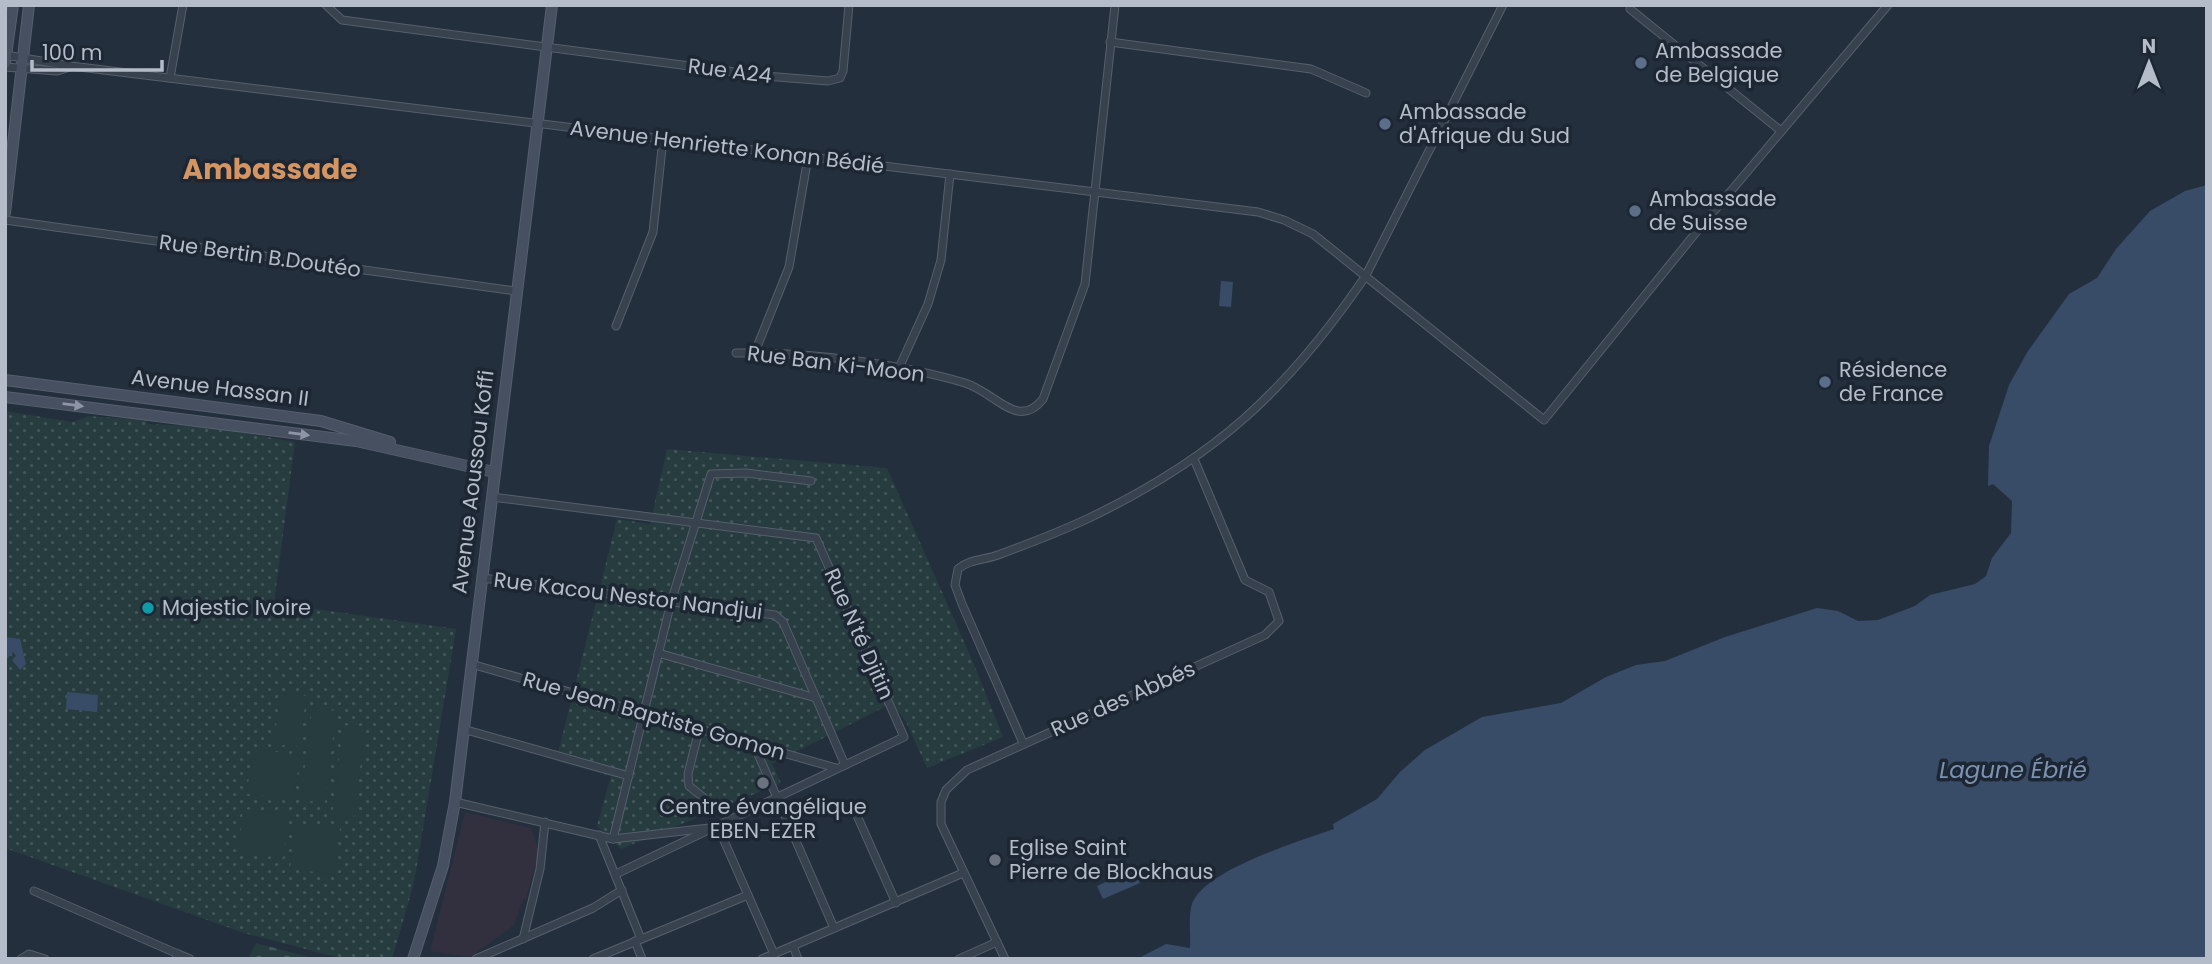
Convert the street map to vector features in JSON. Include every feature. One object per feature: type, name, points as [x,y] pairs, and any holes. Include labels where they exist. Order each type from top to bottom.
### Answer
[{"type":"street","points":[[5,65],[13,5]]},
{"type":"street","points":[[5,213],[29,5]]},
{"type":"street","points":[[170,78],[183,5]]},
{"type":"street","name":"Rue A24","points":[[326,5],[342,20],[765,76],[833,81],[844,71],[849,5]]},
{"type":"street","name":"Avenue Aoussou Koffi","points":[[413,959],[443,866],[455,802],[515,291],[552,5]]},
{"type":"street","points":[[1094,192],[1115,5]]},
{"type":"street","points":[[1023,743],[958,594],[955,585],[958,569],[1085,520],[1175,473],[1243,422],[1276,390],[1337,318],[1365,277],[1503,5]]},
{"type":"street","points":[[1630,9],[1781,131],[1888,5]]},
{"type":"street","points":[[1110,42],[1311,69],[1366,93]]},
{"type":"street","name":"Avenue Henriette Konan Bédié","points":[[6,55],[22,63],[57,71],[71,66],[1258,212],[1284,220],[1313,234],[1544,420],[1781,131]]},
{"type":"street","name":"Avenue Henriette Konan Bédié","points":[[5,65],[22,63]]},
{"type":"street","points":[[616,326],[653,232],[663,139]]},
{"type":"street","points":[[755,352],[789,267],[808,158]]},
{"type":"street","points":[[899,368],[928,304],[941,260],[950,174]]},
{"type":"street","name":"Rue Ban Ki-Moon","points":[[736,353],[755,352],[899,368],[982,390],[1012,412],[1024,413],[1036,408],[1043,398],[1083,293],[1094,192]]},
{"type":"street","name":"Rue Bertin B.Doutéo","points":[[5,220],[515,291]]},
{"type":"street","name":"Avenue Hassan II","points":[[7,380],[321,421],[426,455]]},
{"type":"street","name":"Avenue Hassan II","points":[[5,397],[356,441],[495,472]]},
{"type":"street","name":"Rue des Abbés","points":[[1005,959],[941,824],[941,802],[956,777],[1023,743],[1151,689],[1265,635],[1277,626],[1279,616],[1273,599],[1261,586],[1250,585],[1245,580],[1194,459]]},
{"type":"street","points":[[613,839],[671,602],[711,474],[746,473],[811,481]]},
{"type":"street","name":"Rue N'té Djitin","points":[[492,497],[816,538],[904,737],[616,874]]},
{"type":"street","name":"Rue Kacou Nestor Nandjui","points":[[482,578],[780,618],[816,698],[841,767]]},
{"type":"street","points":[[658,653],[816,698]]},
{"type":"street","name":"Rue Jean Baptiste Gomon","points":[[471,664],[699,730],[841,767]]},
{"type":"street","points":[[463,729],[629,776]]},
{"type":"street","points":[[699,730],[688,774],[689,786],[704,798]]},
{"type":"street","points":[[754,745],[834,928]]},
{"type":"street","points":[[455,802],[613,839],[718,827],[774,954]]},
{"type":"street","points":[[855,811],[896,903]]},
{"type":"street","points":[[523,939],[540,869],[545,822]]},
{"type":"street","points":[[599,835],[622,890],[642,959]]},
{"type":"street","points":[[762,959],[963,873]]},
{"type":"street","points":[[476,959],[593,908],[622,890]]},
{"type":"street","points":[[34,891],[177,956],[190,959]]},
{"type":"street","points":[[593,959],[748,895]]},
{"type":"street","points":[[959,959],[997,942]]},
{"type":"street","points":[[793,946],[799,959]]},
{"type":"street","points":[[21,959],[29,954],[45,959]]},
{"type":"shaded area","points":[[465,812],[531,828],[539,852],[526,899],[523,899],[514,925],[470,957],[430,951]]},
{"type":"green space","points":[[5,411],[73,422],[88,416],[146,420],[148,424],[211,427],[295,442],[274,603],[456,629],[414,883],[392,959],[340,958],[244,933],[5,848]]},
{"type":"green space","points":[[667,449],[887,468],[973,662],[1003,737],[927,768],[906,722],[892,703],[772,764],[781,783],[621,849],[597,826],[611,776],[556,761],[617,519],[650,524]]},
{"type":"green space","points":[[280,693],[306,696],[300,747],[274,744]]},
{"type":"green space","points":[[312,708],[336,711],[325,803],[301,800]]},
{"type":"green space","points":[[343,725],[365,727],[354,820],[332,818]]},
{"type":"green space","points":[[252,749],[300,755],[294,799],[247,794]]},
{"type":"green space","points":[[243,809],[288,814],[283,858],[238,853]]},
{"type":"green space","points":[[295,823],[340,828],[334,874],[290,869]]},
{"type":"green space","points":[[256,943],[316,959],[248,959]]},
{"type":"water","name":"Lagune Ébrié","points":[[2207,185],[2207,959],[1137,959],[1166,944],[1190,948],[1192,904],[1200,892],[1214,880],[1255,858],[1334,829],[1333,824],[1377,799],[1400,772],[1425,750],[1482,717],[1561,703],[1606,677],[1636,665],[1665,661],[1725,637],[1817,608],[1838,611],[1858,621],[1878,620],[1915,606],[1930,595],[1975,584],[1986,576],[1992,558],[2011,533],[2012,501],[1993,484],[1988,486],[1989,446],[2009,385],[2028,351],[2069,294],[2097,278],[2116,249],[2150,211],[2185,191]]},
{"type":"water","points":[[1221,281],[1233,282],[1231,307],[1219,306]]},
{"type":"water","points":[[5,637],[20,639],[26,664],[20,670],[12,660],[16,656],[13,652],[5,661]]},
{"type":"water","points":[[67,692],[98,695],[97,712],[66,709]]},
{"type":"water","points":[[1134,869],[1140,883],[1103,899],[1097,886]]},
{"type":"place","name":"Ambassade de Belgique","points":[[1641,63]]},
{"type":"place","name":"Ambassade d'Afrique du Sud","points":[[1385,124]]},
{"type":"place","name":"Ambassade de Suisse","points":[[1635,211]]},
{"type":"place","name":"Résidence de France","points":[[1825,382]]},
{"type":"place","name":"Majestic Ivoire","points":[[148,608]]},
{"type":"place","name":"Centre évangélique EBEN-EZER","points":[[763,783]]},
{"type":"place","name":"Eglise Saint Pierre de Blockhaus","points":[[995,860]]},
{"type":"district","name":"Ambassade","points":[[270,169]]}]
